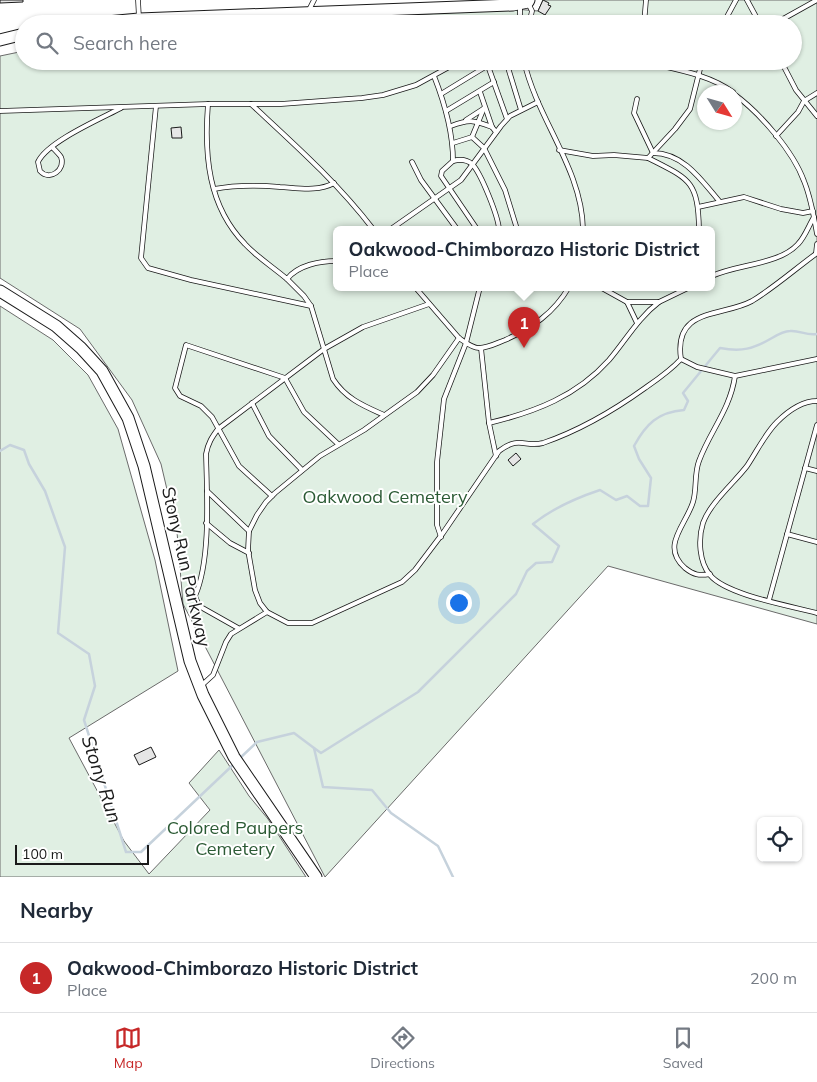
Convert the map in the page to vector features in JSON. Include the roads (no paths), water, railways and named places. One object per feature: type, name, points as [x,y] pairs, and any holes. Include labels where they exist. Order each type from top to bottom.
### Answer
[{"type":"street","points":[[236,15],[526,2]]},
{"type":"street","points":[[0,40],[15,36]]},
{"type":"street","name":"Stony Run Parkway","points":[[0,291],[56,326],[81,348],[102,371],[128,418],[144,466],[190,661],[199,687],[234,757],[316,877]]},
{"type":"lane","points":[[138,0],[140,15]]},
{"type":"lane","points":[[308,12],[314,0]]},
{"type":"lane","points":[[645,15],[646,0]]},
{"type":"lane","points":[[728,15],[736,0]]},
{"type":"lane","points":[[747,0],[755,15]]},
{"type":"lane","points":[[790,15],[817,0]]},
{"type":"lane","points":[[522,15],[526,2]]},
{"type":"lane","points":[[526,2],[532,11],[531,15]]},
{"type":"lane","points":[[0,111],[208,104],[281,104],[362,98],[400,91],[444,70]]},
{"type":"lane","points":[[441,94],[481,70]]},
{"type":"lane","points":[[490,70],[507,119]]},
{"type":"lane","points":[[509,70],[521,110]]},
{"type":"lane","points":[[527,70],[538,102],[573,179],[583,226]]},
{"type":"lane","points":[[678,70],[698,75],[722,85]]},
{"type":"lane","points":[[648,158],[680,123],[690,109],[699,70]]},
{"type":"lane","points":[[786,70],[804,101],[817,116]]},
{"type":"lane","points":[[434,76],[451,126],[454,161]]},
{"type":"lane","points":[[446,111],[494,82]]},
{"type":"lane","points":[[480,92],[484,108],[496,132]]},
{"type":"lane","points":[[776,136],[798,112],[804,101],[817,93]]},
{"type":"lane","points":[[637,99],[634,113],[654,153]]},
{"type":"lane","points":[[742,100],[776,136],[796,163],[804,181],[813,211],[817,234]]},
{"type":"lane","points":[[395,226],[461,180],[507,119],[538,102]]},
{"type":"lane","points":[[208,104],[206,160],[223,212],[238,236],[253,252],[286,278],[311,306],[333,379],[340,389],[350,399],[384,415]]},
{"type":"lane","points":[[251,104],[303,151],[334,183],[370,226]]},
{"type":"lane","points":[[156,106],[141,258],[148,268],[191,280],[311,306]]},
{"type":"lane","points":[[53,148],[61,157],[62,163],[57,172],[47,176],[40,170],[38,162],[46,150],[53,148],[67,137],[122,108]]},
{"type":"lane","points":[[451,126],[466,120],[484,108]]},
{"type":"lane","points":[[472,137],[484,108]]},
{"type":"lane","points":[[466,120],[492,127]]},
{"type":"lane","points":[[453,143],[472,137]]},
{"type":"lane","points":[[472,137],[484,148],[505,190],[516,226]]},
{"type":"lane","points":[[559,150],[592,156],[614,155],[648,158],[677,173],[689,182],[697,199],[699,226]]},
{"type":"lane","points":[[654,153],[671,156],[689,167],[720,202]]},
{"type":"lane","points":[[475,226],[441,176],[444,168],[454,161],[467,160],[473,165],[492,204],[498,226]]},
{"type":"lane","points":[[412,162],[421,180],[455,226]]},
{"type":"lane","points":[[214,189],[254,186],[302,189],[329,186],[334,183]]},
{"type":"lane","points":[[698,207],[744,197],[781,210],[803,213],[813,211]]},
{"type":"lane","points":[[715,275],[776,258],[791,250],[800,242],[814,217]]},
{"type":"lane","points":[[459,338],[433,375],[417,392],[364,430],[338,444],[302,470],[272,496],[257,515],[250,531],[249,553],[255,590],[260,603],[267,612],[288,623],[312,623],[402,582],[415,570],[441,536],[496,456],[508,444],[520,442],[538,444],[582,428],[631,398],[672,369],[681,359],[680,340],[693,322],[713,312],[749,302],[773,287],[817,253],[817,244]]},
{"type":"lane","points":[[286,278],[308,265],[333,261]]},
{"type":"lane","points":[[419,291],[459,338],[466,343],[481,348],[496,344],[529,328],[550,312],[566,291]]},
{"type":"lane","points":[[441,536],[437,525],[437,462],[444,399],[466,343],[479,291]]},
{"type":"lane","points":[[607,291],[627,302],[659,302]]},
{"type":"lane","points":[[489,423],[538,409],[583,384],[609,360],[637,323],[659,302],[682,291]]},
{"type":"lane","points":[[627,302],[637,323]]},
{"type":"lane","points":[[238,628],[199,606],[195,596],[203,567],[207,491],[206,454],[208,444],[218,429],[324,349],[363,327],[429,304]]},
{"type":"lane","points":[[272,496],[239,466],[212,417],[201,406],[180,396],[175,388],[186,345],[285,378],[304,412],[338,444]]},
{"type":"lane","points":[[481,348],[489,423],[496,456]]},
{"type":"lane","points":[[681,359],[697,367],[735,376],[817,359]]},
{"type":"lane","points":[[710,574],[700,576],[682,565],[676,556],[675,543],[676,536],[692,503],[700,459],[729,402],[735,376]]},
{"type":"lane","points":[[817,401],[803,404],[778,421],[742,472],[706,517],[701,530],[700,543],[710,574],[720,583],[734,590],[817,613]]},
{"type":"lane","points":[[252,403],[269,436],[302,470]]},
{"type":"lane","points":[[769,600],[817,425]]},
{"type":"lane","points":[[806,468],[817,471]]},
{"type":"lane","points":[[207,491],[250,531]]},
{"type":"lane","points":[[206,523],[230,543],[249,553]]},
{"type":"lane","points":[[787,534],[817,542]]},
{"type":"lane","points":[[199,687],[213,675],[231,634],[267,612]]},
{"type":"waterway","points":[[314,748],[321,753],[418,692],[516,594],[527,571],[536,563],[552,562],[559,546],[533,524],[541,518],[565,504],[600,490],[616,500],[627,496],[640,506],[648,506],[651,478],[639,459],[634,446],[643,431],[654,420],[667,413],[684,410],[688,401],[683,393],[720,348],[747,349],[788,331],[817,334]]},
{"type":"waterway","name":"Stony Run","points":[[0,451],[10,445],[24,450],[29,464],[45,491],[65,547],[58,633],[89,654],[95,686],[84,720],[126,852],[141,852],[235,763]]},
{"type":"waterway","points":[[239,759],[257,742],[294,733],[314,748],[323,787],[372,790],[391,813],[438,846],[453,877]]},
{"type":"place","name":"Oakwood-Chimborazo Historic District","points":[[524,348]]},
{"type":"park label","name":"Oakwood Cemetery","points":[[385,497]]},
{"type":"park label","name":"Colored Paupers Cemetery","points":[[235,838]]}]
